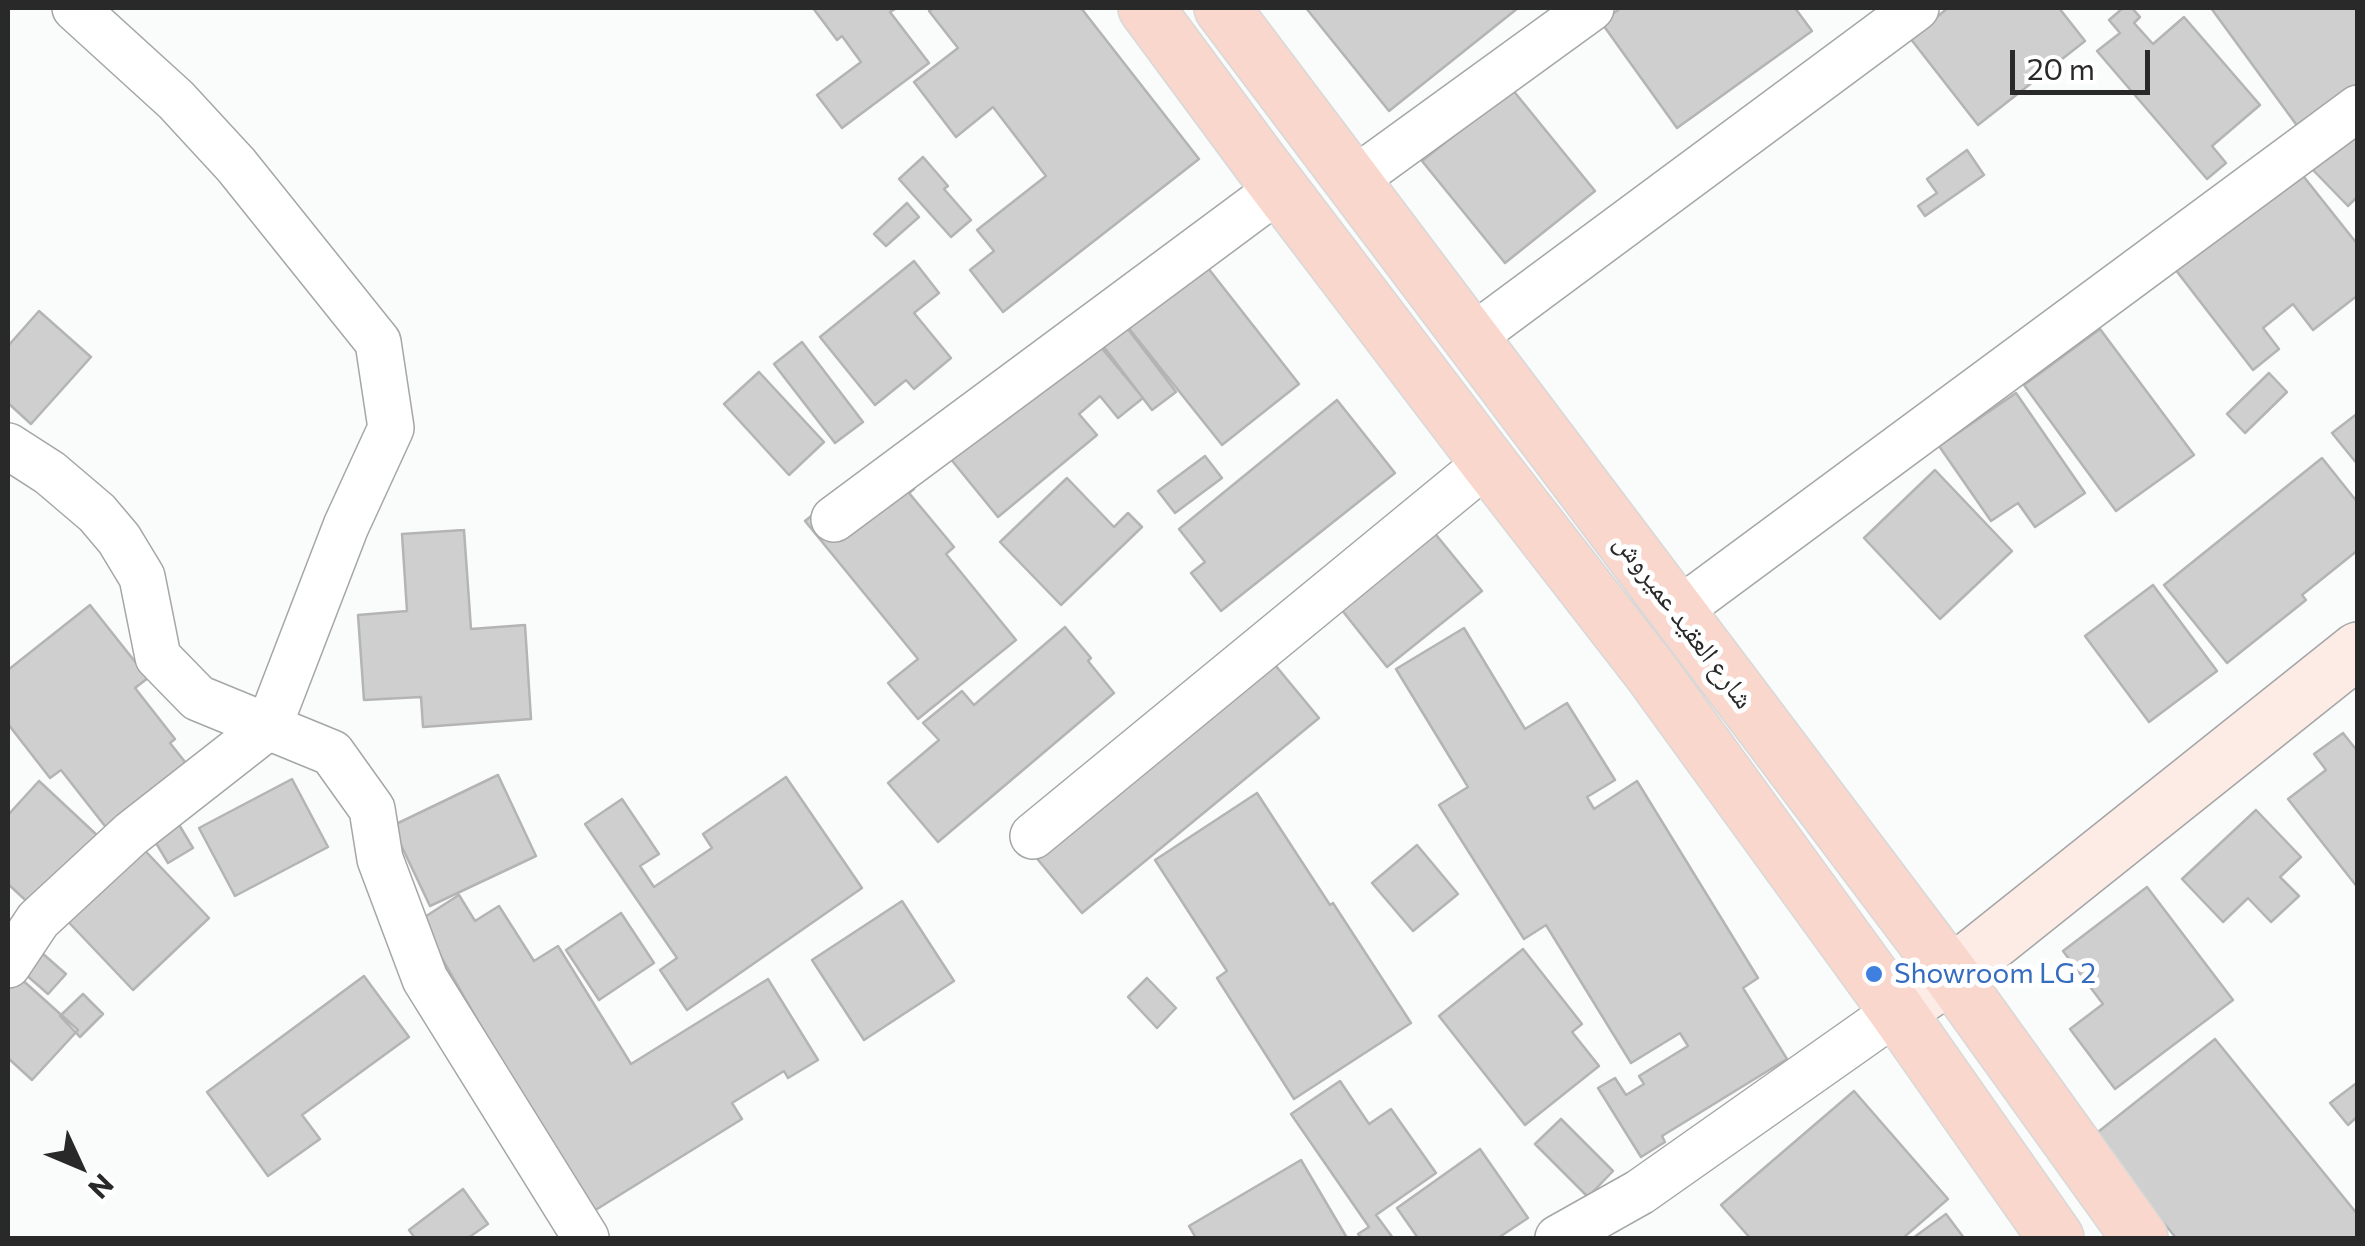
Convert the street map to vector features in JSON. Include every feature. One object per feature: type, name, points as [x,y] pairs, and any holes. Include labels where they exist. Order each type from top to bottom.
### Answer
[{"type":"main road","name":"شارع العقيد عميروش","points":[[1146,8],[1651,672],[2056,1238]]},
{"type":"main road","name":"شارع العقيد عميروش","points":[[1222,8],[1951,976],[2140,1238]]},
{"type":"street","points":[[8,965],[38,920],[118,846],[269,726],[346,526],[391,428],[378,342],[236,165],[176,100],[74,8]]},
{"type":"street","points":[[1354,180],[1591,8]]},
{"type":"street","points":[[1472,338],[1916,8]]},
{"type":"street","points":[[1678,611],[2358,108]]},
{"type":"street","points":[[834,519],[1280,188]]},
{"type":"street","points":[[8,446],[62,483],[97,513],[118,539],[142,578],[158,656],[198,698],[332,754],[372,810],[380,859],[426,979],[586,1238]]},
{"type":"street","points":[[1033,836],[1488,462]]},
{"type":"street","points":[[1558,1238],[1640,1192],[1951,976],[2352,665]]},
{"type":"building","points":[[813,8],[897,8],[890,12],[929,63],[842,128],[817,95],[861,62],[842,36],[837,40]]},
{"type":"building","points":[[1081,8],[1199,159],[1003,312],[970,270],[994,251],[977,230],[1046,176],[993,107],[956,137],[914,82],[958,48],[929,11]]},
{"type":"building","points":[[1306,8],[1518,8],[1389,111]]},
{"type":"building","points":[[1621,8],[1795,8],[1812,31],[1677,128],[1601,22]]},
{"type":"building","points":[[1948,8],[2059,8],[2085,41],[1978,125],[1910,38]]},
{"type":"building","points":[[2123,8],[2132,8],[2140,17],[2134,23],[2153,44],[2184,17],[2260,105],[2212,146],[2226,163],[2207,179],[2097,51],[2120,33],[2109,20]]},
{"type":"building","points":[[2211,8],[2358,8],[2358,90],[2301,131]]},
{"type":"building","points":[[1512,89],[1595,191],[1505,263],[1422,161]]},
{"type":"building","points":[[2358,126],[2358,196],[2348,206],[2312,169]]},
{"type":"building","points":[[1967,150],[1984,175],[1925,216],[1918,206],[1937,193],[1927,179]]},
{"type":"building","points":[[923,157],[971,220],[951,237],[899,179]]},
{"type":"building","points":[[2300,172],[2358,245],[2358,295],[2313,330],[2293,304],[2263,328],[2279,349],[2253,370],[2175,269]]},
{"type":"building","points":[[907,203],[919,217],[886,246],[874,234]]},
{"type":"building","points":[[1197,254],[1299,384],[1222,445],[1119,316]]},
{"type":"building","points":[[914,261],[939,293],[914,313],[951,358],[914,389],[906,380],[875,405],[820,337]]},
{"type":"building","points":[[39,311],[91,357],[31,424],[8,403],[8,346]]},
{"type":"building","points":[[1118,316],[1176,392],[1152,410],[1094,334]]},
{"type":"building","points":[[1076,317],[1143,398],[1118,418],[1100,396],[1079,414],[1097,435],[998,517],[932,436]]},
{"type":"building","points":[[2100,329],[2194,455],[2116,511],[2024,385]]},
{"type":"building","points":[[802,342],[863,422],[835,443],[774,364]]},
{"type":"building","points":[[759,372],[824,442],[789,475],[724,404]]},
{"type":"building","points":[[2269,373],[2287,392],[2245,433],[2227,414]]},
{"type":"building","points":[[2016,393],[2085,493],[2035,527],[2018,503],[1991,521],[1939,446]]},
{"type":"building","points":[[1337,400],[1395,473],[1221,611],[1191,573],[1205,562],[1179,529]]},
{"type":"building","points":[[2358,413],[2358,465],[2332,433]]},
{"type":"building","points":[[886,455],[914,489],[909,493],[954,547],[946,554],[1016,640],[918,719],[888,683],[918,659],[805,521]]},
{"type":"building","points":[[1205,456],[1222,478],[1175,513],[1158,491]]},
{"type":"building","points":[[2322,458],[2358,503],[2358,550],[2302,595],[2306,600],[2227,663],[2164,585]]},
{"type":"building","points":[[1935,470],[2012,551],[1940,619],[1864,538]]},
{"type":"building","points":[[1067,478],[1114,527],[1128,513],[1142,527],[1061,605],[1000,542]]},
{"type":"building","points":[[1419,514],[1482,591],[1387,667],[1326,590]]},
{"type":"building","points":[[464,530],[471,629],[525,625],[531,719],[423,727],[421,697],[364,700],[358,615],[407,611],[402,534]]},
{"type":"building","points":[[2153,585],[2217,671],[2149,722],[2085,636]]},
{"type":"building","points":[[90,605],[148,678],[135,688],[175,739],[170,743],[193,772],[112,835],[61,770],[50,778],[8,724],[8,670]]},
{"type":"building","points":[[1065,627],[1114,693],[938,842],[888,783],[939,740],[923,723],[962,691],[974,705]]},
{"type":"building","points":[[1464,628],[1525,729],[1567,703],[1615,780],[1587,797],[1594,809],[1637,781],[1758,978],[1743,988],[1787,1059],[1662,1136],[1665,1142],[1641,1157],[1598,1088],[1615,1078],[1626,1095],[1644,1084],[1639,1076],[1688,1046],[1680,1033],[1631,1063],[1546,925],[1524,939],[1439,805],[1468,787],[1396,669]]},
{"type":"building","points":[[1261,648],[1319,718],[1082,913],[1025,844]]},
{"type":"building","points":[[2343,733],[2358,752],[2358,888],[2288,799],[2326,770],[2314,754]]},
{"type":"building","points":[[498,775],[536,856],[430,906],[392,826]]},
{"type":"building","points":[[786,777],[862,888],[687,1010],[660,970],[677,958],[585,824],[622,799],[659,854],[640,866],[654,887],[712,848],[703,834]]},
{"type":"building","points":[[292,779],[328,847],[235,896],[199,828]]},
{"type":"building","points":[[39,781],[99,837],[34,908],[8,884],[8,815]]},
{"type":"building","points":[[1257,793],[1411,1023],[1294,1099],[1217,978],[1227,971],[1155,860]]},
{"type":"building","points":[[2256,810],[2301,857],[2280,877],[2299,896],[2271,922],[2248,898],[2223,922],[2182,879]]},
{"type":"building","points":[[178,823],[193,848],[168,863],[153,838]]},
{"type":"building","points":[[133,838],[209,918],[133,990],[57,910]]},
{"type":"building","points":[[1417,845],[1458,894],[1413,931],[1372,883]]},
{"type":"building","points":[[2147,887],[2233,1000],[2115,1089],[2070,1029],[2103,1004],[2063,951]]},
{"type":"building","points":[[459,895],[475,921],[499,906],[534,961],[558,946],[631,1064],[768,979],[818,1060],[788,1078],[784,1071],[732,1103],[742,1119],[589,1214],[420,920]]},
{"type":"building","points":[[902,901],[954,981],[864,1040],[812,960]]},
{"type":"building","points":[[621,913],[654,963],[599,1000],[566,950]]},
{"type":"building","points":[[1523,949],[1582,1024],[1572,1032],[1599,1066],[1525,1125],[1439,1016]]},
{"type":"building","points":[[42,953],[66,974],[48,994],[24,973]]},
{"type":"building","points":[[18,976],[78,1030],[32,1080],[8,1058],[8,988]]},
{"type":"building","points":[[364,976],[409,1037],[302,1115],[320,1139],[268,1176],[207,1092]]},
{"type":"building","points":[[1147,978],[1176,1008],[1157,1028],[1128,997]]},
{"type":"building","points":[[83,994],[103,1014],[80,1037],[60,1016]]},
{"type":"building","points":[[2215,1039],[2358,1215],[2358,1238],[2176,1238],[2093,1136]]},
{"type":"building","points":[[1340,1081],[1369,1124],[1391,1109],[1436,1173],[1376,1215],[1393,1238],[1362,1238],[1358,1234],[1369,1227],[1291,1114]]},
{"type":"building","points":[[2358,1082],[2358,1116],[2348,1125],[2330,1103]]},
{"type":"building","points":[[1854,1091],[1948,1199],[1903,1238],[1750,1238],[1721,1205]]},
{"type":"building","points":[[1561,1119],[1613,1171],[1588,1197],[1535,1144]]},
{"type":"building","points":[[1480,1149],[1528,1218],[1498,1238],[1418,1238],[1397,1208]]},
{"type":"building","points":[[1301,1160],[1347,1238],[1196,1238],[1189,1226]]},
{"type":"building","points":[[463,1189],[488,1224],[468,1238],[415,1238],[409,1230]]},
{"type":"building","points":[[1946,1214],[1964,1238],[1913,1238]]},
{"type":"place","name":"Showroom LG 2","points":[[1874,974]]}]
